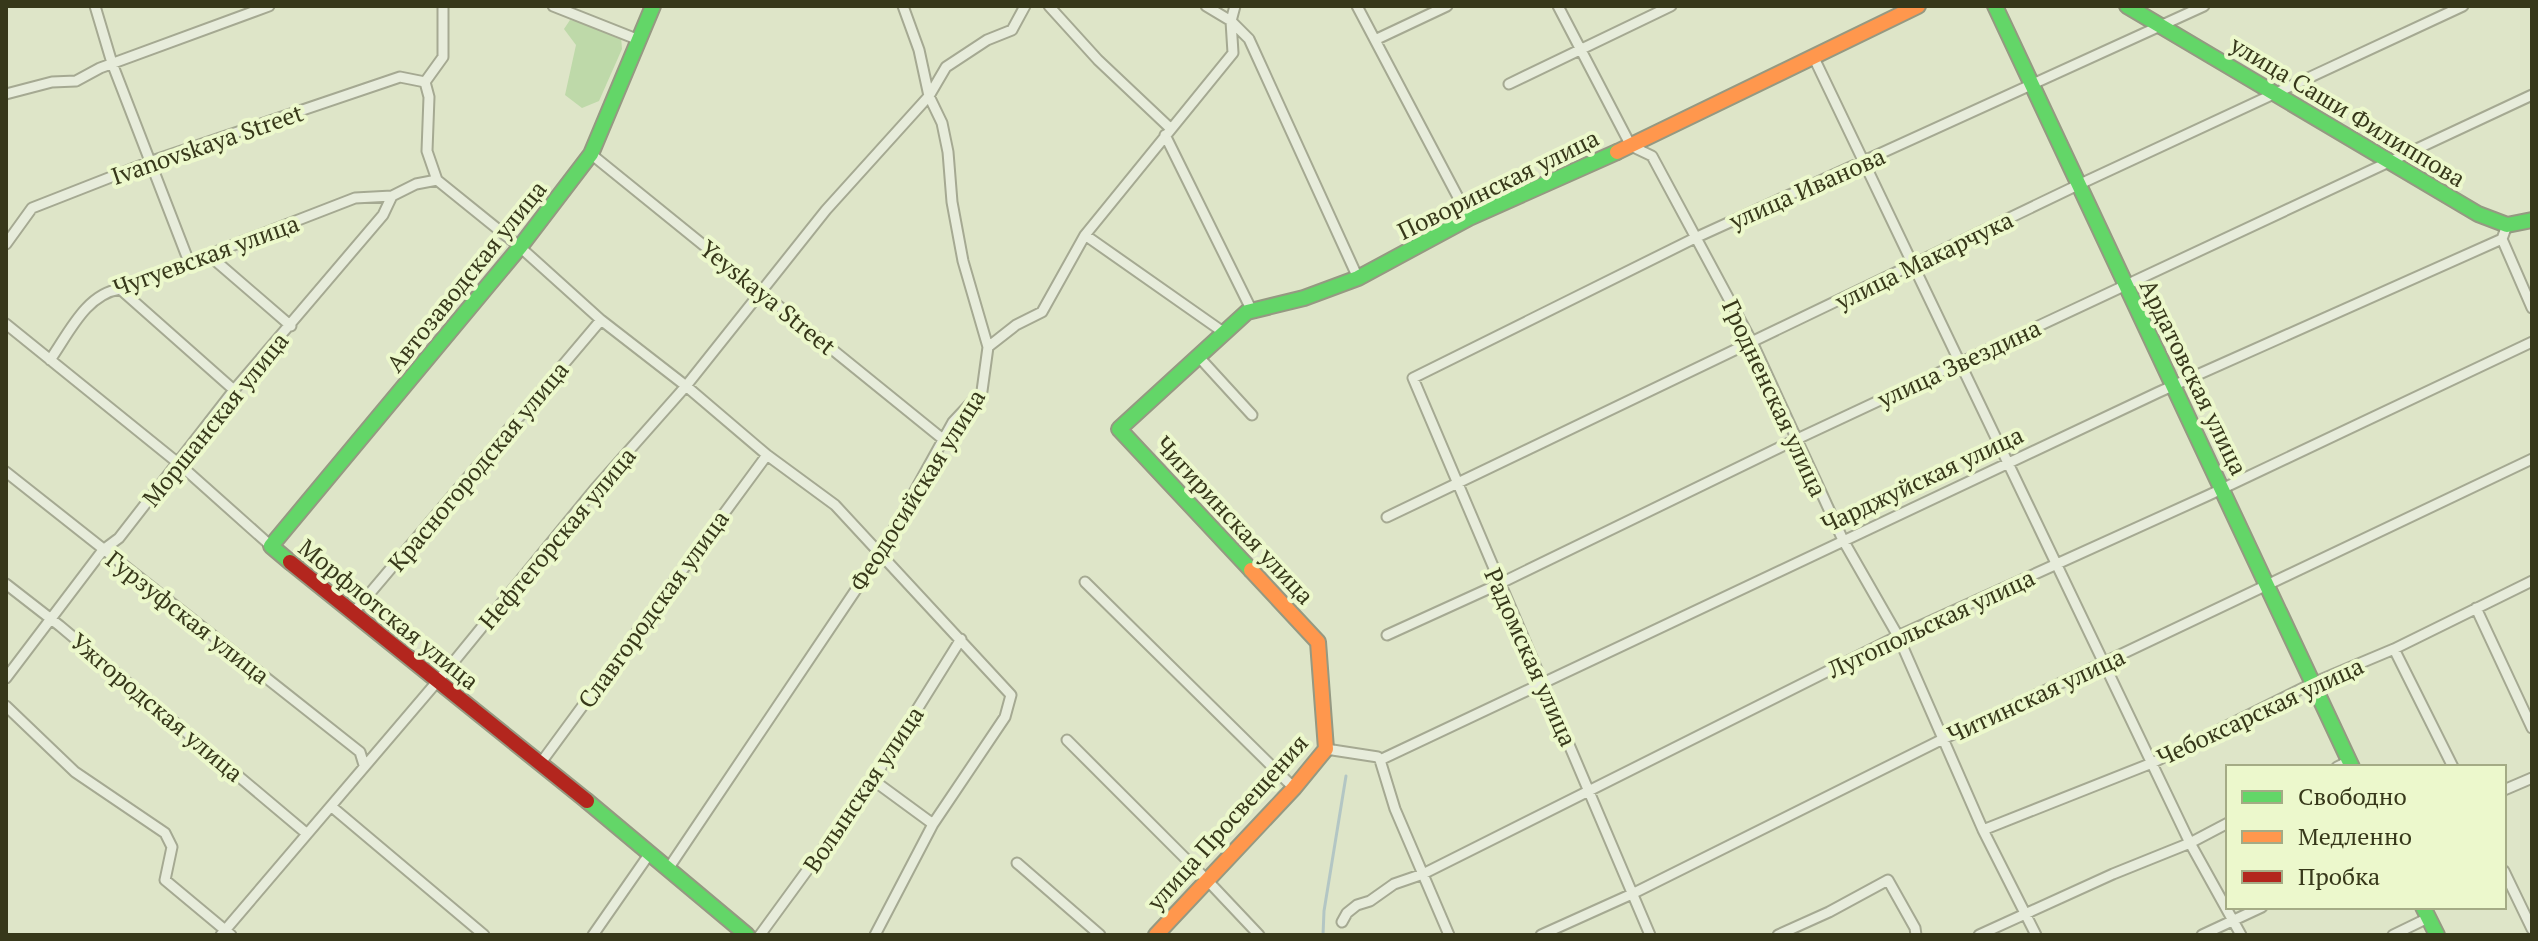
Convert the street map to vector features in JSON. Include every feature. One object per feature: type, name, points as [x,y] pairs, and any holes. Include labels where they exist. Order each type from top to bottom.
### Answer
[{"type":"main road","name":"Автозаводская улица","points":[[271,546],[520,247],[591,154],[653,6]]},
{"type":"main road","name":"Поворинская улица","points":[[1119,429],[1247,312],[1304,298],[1358,278],[1469,218],[1631,146],[1918,6]]},
{"type":"main road","name":"Ардатовская улица","points":[[1995,6],[2313,683],[2346,765]]},
{"type":"main road","name":"улица Саши Филиппова","points":[[2127,6],[2505,232]]},
{"type":"main road","name":"Чарджуйская улица","points":[[2505,232],[2532,220]]},
{"type":"main road","name":"Чигиринская улица","points":[[1119,429],[1318,642]]},
{"type":"main road","name":"Морфлотская улица","points":[[271,546],[747,935]]},
{"type":"main road","name":"улица Просвещения","points":[[1156,935],[1294,788],[1326,749],[1318,642]]},
{"type":"main road","points":[[2426,913],[2437,935]]},
{"type":"street","points":[[95,6],[112,63],[189,262]]},
{"type":"street","points":[[6,94],[52,82],[76,81],[112,63],[269,6]]},
{"type":"street","points":[[443,6],[443,57],[425,82],[429,97],[427,151],[437,180],[520,247],[601,320],[686,386],[767,455],[835,505],[1011,695],[1005,717],[933,824],[875,935]]},
{"type":"street","points":[[553,6],[639,40]]},
{"type":"street","points":[[903,6],[919,50],[929,96],[942,123],[963,261],[988,347],[1016,325],[1042,312],[1085,235],[1233,53],[1231,21],[1235,6]]},
{"type":"street","name":"Нефтегорская улица","points":[[226,933],[594,490],[686,386],[826,210],[929,96],[946,67],[987,40],[1012,30],[1025,6]]},
{"type":"street","points":[[1049,6],[1167,132],[1252,311]]},
{"type":"street","points":[[1206,6],[1231,21],[1249,39],[1358,278]]},
{"type":"street","points":[[1357,6],[1469,218]]},
{"type":"street","points":[[1377,39],[1447,6]]},
{"type":"street","name":"Гродненская улица","points":[[1558,6],[1631,146],[1652,156],[1752,342],[1843,540],[1898,636],[1983,830],[2036,935]]},
{"type":"street","points":[[1509,84],[1671,6]]},
{"type":"street","name":"улица Иванова","points":[[1413,378],[1695,238],[2204,6]]},
{"type":"street","name":"улица Макарчука","points":[[1387,517],[2078,185],[2463,6]]},
{"type":"street","points":[[1814,58],[2190,843],[2226,906]]},
{"type":"street","name":"Ivanovskaya Street","points":[[6,244],[32,208],[152,161],[400,77],[425,82]]},
{"type":"street","name":"улица Звездина","points":[[1387,635],[2532,95]]},
{"type":"street","name":"Yeyskaya Street","points":[[591,154],[944,440]]},
{"type":"street","points":[[392,196],[416,184],[437,180]]},
{"type":"street","name":"Чугуевская улица","points":[[50,360],[94,298],[107,291],[210,256],[355,198],[392,196]]},
{"type":"street","name":"Моршанская улица","points":[[6,678],[103,550],[119,538],[234,390],[383,215],[392,196]]},
{"type":"street","points":[[2505,232],[2532,308]]},
{"type":"street","name":"Чарджуйская улица","points":[[1380,760],[1843,540],[2505,232]]},
{"type":"street","points":[[1085,235],[1226,334]]},
{"type":"street","points":[[210,256],[291,326]]},
{"type":"street","points":[[120,289],[234,390]]},
{"type":"street","name":"Красногородская улица","points":[[354,612],[601,320]]},
{"type":"street","name":"Морфлотская улица","points":[[6,324],[178,463],[271,546]]},
{"type":"street","name":"Лугопольская улица","points":[[1342,922],[1357,905],[1370,901],[1394,884],[1423,874],[1898,636],[2532,342]]},
{"type":"street","name":"Феодосийская улица","points":[[668,869],[880,554],[953,422],[982,391],[988,347]]},
{"type":"street","points":[[1198,356],[1252,415]]},
{"type":"street","name":"Радомская улица","points":[[1413,378],[1650,935]]},
{"type":"street","name":"Славгородская улица","points":[[540,764],[767,455]]},
{"type":"street","name":"Читинская улица","points":[[1541,935],[1632,894],[2103,662],[2532,459]]},
{"type":"street","name":"Гурзуфская улица","points":[[6,472],[360,752],[364,765]]},
{"type":"street","name":"Чебоксарская улица","points":[[1983,830],[2152,763],[2313,683],[2394,649],[2532,581]]},
{"type":"street","points":[[1085,582],[1294,788]]},
{"type":"street","name":"Ужгородская улица","points":[[6,584],[306,833]]},
{"type":"street","points":[[2476,608],[2532,728]]},
{"type":"street","name":"Волынская улица","points":[[760,935],[873,780],[961,639]]},
{"type":"street","points":[[2394,649],[2452,765]]},
{"type":"street","points":[[6,706],[75,772],[165,833],[172,847],[165,880],[226,933]]},
{"type":"street","points":[[1067,740],[1259,935]]},
{"type":"street","points":[[1326,749],[1378,757],[1380,760],[1395,809],[1449,935]]},
{"type":"street","points":[[2506,789],[2532,778]]},
{"type":"street","points":[[873,780],[933,824]]},
{"type":"street","points":[[332,807],[484,935]]},
{"type":"street","points":[[1979,935],[2026,915],[2039,906],[2190,843],[2226,824]]},
{"type":"street","points":[[593,935],[650,853]]},
{"type":"street","points":[[1017,863],[1100,935]]},
{"type":"street","points":[[2506,875],[2532,929]]},
{"type":"street","points":[[1778,935],[1888,880],[1916,935]]},
{"type":"street","points":[[2228,909],[2241,935]]},
{"type":"street","points":[[2202,935],[2258,909]]},
{"type":"street","points":[[2393,935],[2426,913]]},
{"type":"green space","points":[[570,20],[610,27],[621,36],[622,49],[599,101],[582,108],[565,95],[576,45],[564,29]]},
{"type":"waterway","points":[[1323,935],[1324,911],[1346,776]]},
{"type":"traffic: fast","points":[[290,562],[271,546],[520,247],[591,154],[653,6]]},
{"type":"traffic: fast","points":[[1995,6],[2351,765]]},
{"type":"traffic: fast","points":[[2127,6],[2478,214],[2507,225],[2532,220]]},
{"type":"traffic: fast","points":[[1251,570],[1119,429],[1247,312],[1304,298],[1358,278],[1469,218],[1617,152]]},
{"type":"traffic: fast","points":[[587,801],[747,935]]},
{"type":"traffic: fast","points":[[2424,909],[2437,935]]},
{"type":"traffic: slow","points":[[1617,152],[1918,6]]},
{"type":"traffic: slow","points":[[1156,935],[1294,788],[1326,749],[1318,642],[1251,570]]},
{"type":"traffic: jam","points":[[290,562],[587,801]]}]
